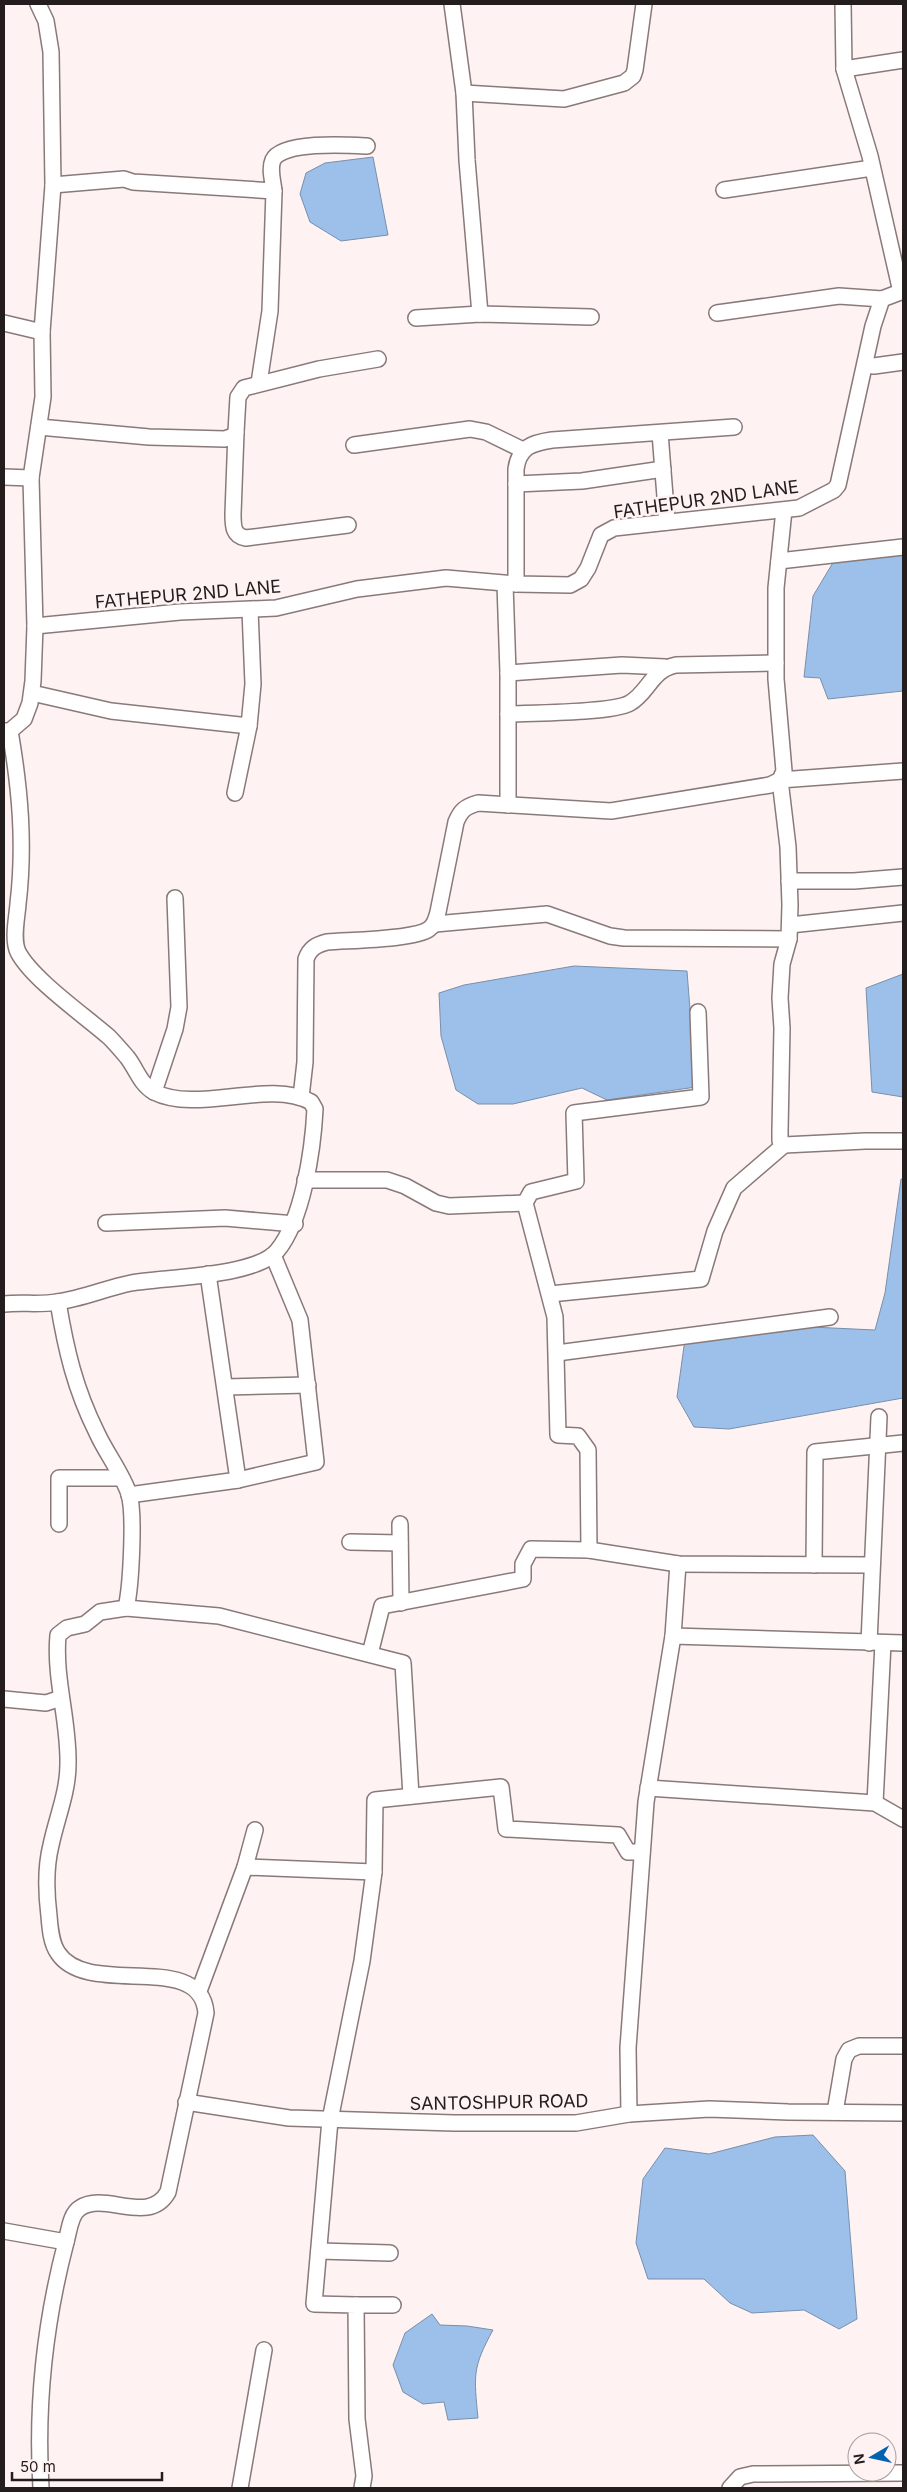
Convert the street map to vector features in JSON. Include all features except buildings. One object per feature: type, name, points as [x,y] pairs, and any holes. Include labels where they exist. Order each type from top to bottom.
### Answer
[{"type":"street","points":[[4,1304],[58,1302],[130,1283],[208,1274],[264,1260],[277,1252],[295,1224],[305,1180],[315,1109],[311,1102],[302,1097],[289,1095],[182,1099],[154,1092],[139,1079],[128,1058],[109,1038],[28,966],[18,951],[16,928],[22,869],[22,816],[7,731],[24,719],[32,693],[35,626],[31,478],[43,397],[42,332],[53,185],[51,52],[46,21],[38,4]]},
{"type":"street","points":[[452,4],[464,93],[467,160],[480,314]]},
{"type":"street","points":[[464,93],[564,99],[624,83],[633,76],[635,70],[644,4]]},
{"type":"street","points":[[717,313],[839,296],[882,299],[902,292],[872,168],[844,69],[843,4]]},
{"type":"street","points":[[844,69],[903,60]]},
{"type":"street","points":[[259,383],[270,311],[274,191],[272,169],[274,158],[284,150],[327,145],[367,146]]},
{"type":"street","points":[[724,190],[872,168]]},
{"type":"street","points":[[53,185],[124,179],[133,182],[274,191]]},
{"type":"street","name":"FATHEPUR 2ND LANE","points":[[35,626],[180,612],[276,608],[311,598],[402,582],[446,578],[510,584],[570,585],[581,579],[588,568],[601,535],[614,528],[784,510],[810,504],[814,499],[834,490],[838,485],[873,326],[882,299]]},
{"type":"street","points":[[416,318],[480,314],[591,317]]},
{"type":"street","points":[[4,323],[42,332]]},
{"type":"street","points":[[348,526],[246,538],[235,533],[233,514],[236,432],[240,391],[259,383],[378,359]]},
{"type":"street","points":[[865,365],[874,366],[903,362]]},
{"type":"street","points":[[39,427],[181,438],[225,439],[233,436],[236,432]]},
{"type":"street","points":[[508,805],[510,584],[517,462],[523,450],[536,442],[552,440],[734,427]]},
{"type":"street","points":[[354,445],[470,428],[486,432],[523,450]]},
{"type":"street","points":[[660,433],[667,522]]},
{"type":"street","points":[[516,484],[582,481],[663,469]]},
{"type":"street","points":[[4,478],[31,478]]},
{"type":"street","points":[[784,510],[776,588],[776,663],[784,771],[780,780],[789,881],[789,932],[782,964],[780,998],[782,1028],[780,1141],[784,1145]]},
{"type":"street","points":[[779,561],[903,547]]},
{"type":"street","points":[[235,793],[249,726],[253,684],[250,610]]},
{"type":"street","points":[[508,673],[622,665],[665,667],[676,665],[776,663]]},
{"type":"street","points":[[508,714],[576,711],[629,704],[665,667]]},
{"type":"street","points":[[32,693],[110,710],[249,726]]},
{"type":"street","points":[[435,924],[456,822],[460,811],[466,806],[478,803],[611,811],[770,785],[780,780],[903,771]]},
{"type":"street","points":[[789,881],[854,881],[903,876]]},
{"type":"street","points":[[154,1092],[175,1029],[179,1007],[175,898]]},
{"type":"street","points":[[302,1097],[305,1062],[306,959],[309,951],[317,945],[327,942],[421,933],[435,924],[547,914],[610,936],[624,938],[789,932],[903,913]]},
{"type":"street","points":[[589,1550],[588,1450],[578,1436],[558,1435],[555,1316],[526,1203],[531,1192],[576,1181],[574,1113],[701,1097],[698,1012]]},
{"type":"street","points":[[550,1294],[701,1279],[715,1231],[734,1188],[784,1145],[903,1141]]},
{"type":"street","points":[[305,1180],[387,1180],[404,1186],[436,1203],[448,1206],[526,1203]]},
{"type":"street","points":[[106,1223],[225,1218],[295,1224]]},
{"type":"street","points":[[129,1495],[238,1480],[316,1462],[300,1320],[272,1254]]},
{"type":"street","points":[[208,1274],[238,1480]]},
{"type":"street","points":[[58,1302],[73,1379],[96,1432],[129,1495],[130,1589],[126,1608]]},
{"type":"street","points":[[557,1353],[830,1317]]},
{"type":"street","points":[[225,1387],[308,1384]]},
{"type":"street","points":[[874,1803],[876,1643],[871,1565],[879,1417]]},
{"type":"street","points":[[814,1565],[815,1452],[903,1443]]},
{"type":"street","points":[[59,1524],[59,1478],[120,1478]]},
{"type":"street","points":[[400,1524],[401,1603]]},
{"type":"street","points":[[350,1542],[400,1543]]},
{"type":"street","points":[[370,1654],[382,1606],[523,1579],[523,1564],[531,1549],[589,1550],[678,1564],[871,1565]]},
{"type":"street","points":[[629,2114],[628,2048],[642,1852],[648,1788],[673,1636],[678,1564]]},
{"type":"street","points":[[41,2488],[39,2454],[40,2396],[48,2330],[60,2264],[71,2222],[78,2208],[88,2204],[137,2207],[156,2206],[163,2201],[168,2192],[206,2013],[205,2001],[199,1991],[187,1983],[165,1978],[87,1972],[63,1960],[56,1951],[51,1933],[46,1877],[51,1844],[64,1798],[68,1765],[67,1723],[61,1698],[58,1635],[68,1628],[85,1624],[100,1612],[126,1608],[219,1616],[403,1663],[410,1796]]},
{"type":"street","points":[[673,1636],[903,1643]]},
{"type":"street","points":[[4,1699],[46,1703],[61,1698]]},
{"type":"street","points":[[393,2305],[314,2304],[330,2120],[362,1961],[374,1872],[375,1800],[501,1787],[506,1829],[618,1835],[628,1852],[642,1852]]},
{"type":"street","points":[[648,1788],[874,1803],[903,1819]]},
{"type":"street","points":[[199,1991],[245,1867],[255,1830]]},
{"type":"street","points":[[245,1867],[374,1872]]},
{"type":"street","points":[[835,2112],[844,2059],[849,2050],[859,2046],[903,2046]]},
{"type":"street","name":"SANTOSHPUR ROAD","points":[[186,2102],[289,2118],[454,2123],[576,2123],[629,2114],[709,2109],[903,2112]]},
{"type":"street","points":[[4,2231],[66,2242]]},
{"type":"street","points":[[319,2251],[390,2253]]},
{"type":"street","points":[[356,2305],[358,2419],[364,2476],[362,2488]]},
{"type":"street","points":[[240,2488],[264,2350]]},
{"type":"street","points":[[730,2488],[740,2477],[753,2474],[903,2473]]},
{"type":"water","points":[[373,157],[388,235],[341,241],[310,222],[300,194],[306,173],[325,163]]},
{"type":"water","points":[[903,553],[903,691],[828,699],[820,678],[804,677],[813,596],[834,561]]},
{"type":"water","points":[[574,966],[687,971],[696,1087],[607,1100],[582,1088],[513,1104],[478,1104],[456,1090],[441,1036],[439,993],[464,985]]},
{"type":"water","points":[[903,974],[903,1097],[872,1092],[866,988]]},
{"type":"water","points":[[901,1179],[903,1179],[903,1398],[729,1429],[694,1427],[677,1397],[685,1339],[768,1325],[875,1330],[885,1293]]},
{"type":"water","points":[[813,2135],[845,2171],[857,2319],[839,2329],[804,2310],[752,2313],[730,2303],[704,2279],[648,2279],[636,2243],[643,2179],[665,2148],[709,2154],[775,2137]]},
{"type":"water","points":[[432,2314],[440,2325],[467,2326],[493,2330],[481,2354],[476,2372],[478,2418],[448,2420],[444,2402],[423,2404],[403,2392],[393,2365],[405,2333]]}]
